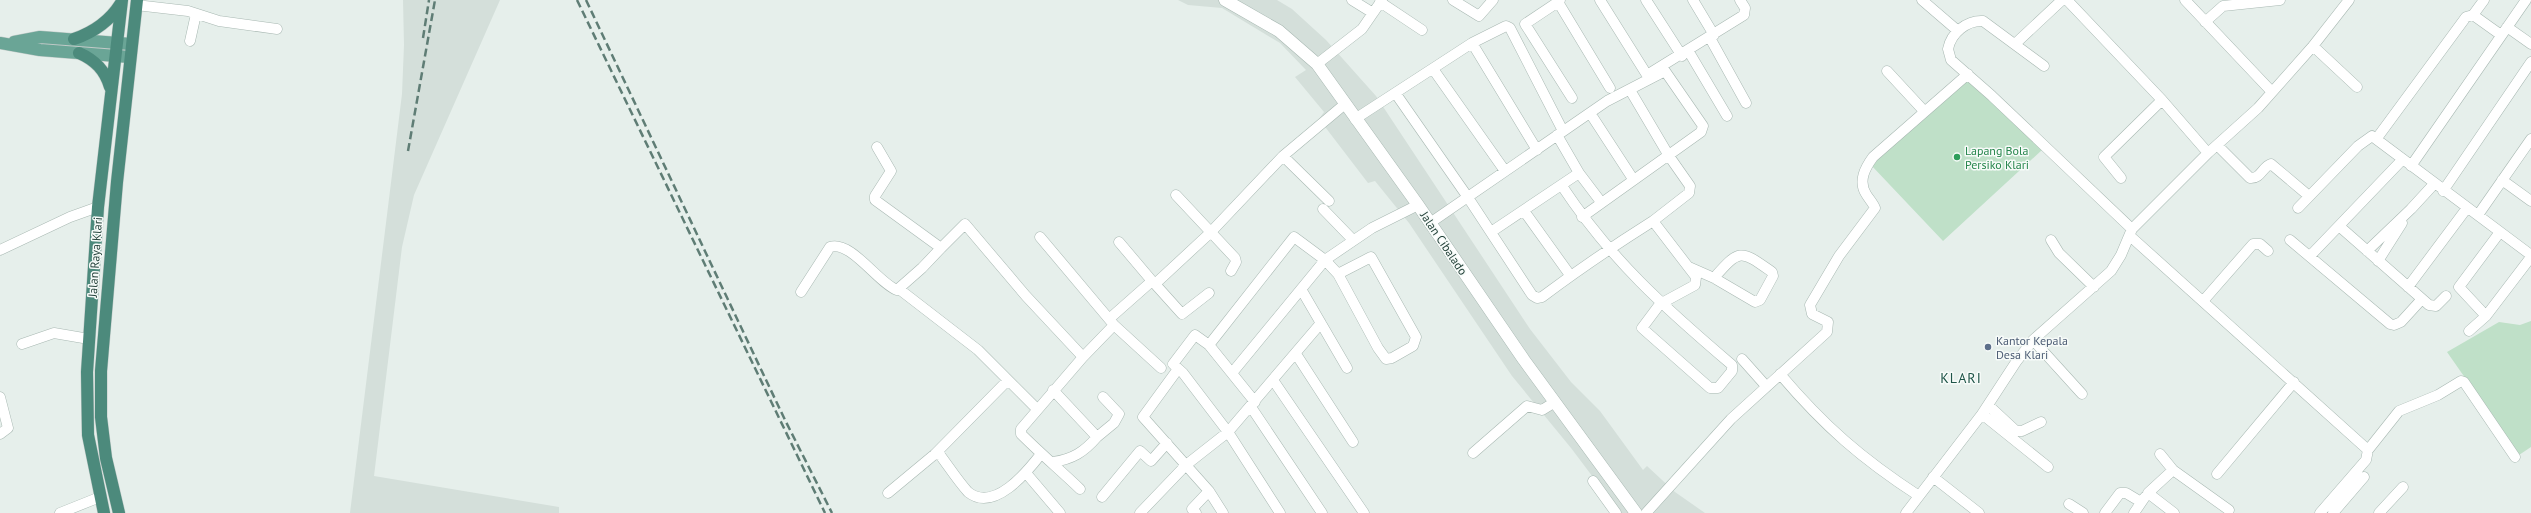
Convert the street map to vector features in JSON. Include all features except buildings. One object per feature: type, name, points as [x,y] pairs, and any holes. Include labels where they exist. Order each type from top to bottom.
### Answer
[{"type":"highway","points":[[74,39],[92,31],[107,20],[122,0]]},
{"type":"highway","name":"Jalan Raya Klari","points":[[104,513],[91,459],[86,417],[89,339],[98,207],[122,0]]},
{"type":"highway","name":"Jalan Raya Klari","points":[[119,513],[106,458],[101,418],[101,371],[129,57],[136,3]]},
{"type":"highway","points":[[79,53],[89,58],[102,70],[111,90]]},
{"type":"main road","points":[[4,43],[40,37],[131,44]]},
{"type":"main road","points":[[4,43],[40,50],[129,57]]},
{"type":"street","name":"Jalan Cibalado","points":[[1225,0],[1279,31],[1317,64],[1340,108],[1355,120],[1418,205],[1551,405],[1636,513]]},
{"type":"street","points":[[1352,0],[1373,13]]},
{"type":"street","points":[[1453,0],[1479,16],[1493,0]]},
{"type":"street","points":[[1600,0],[1647,75],[1685,54],[1744,16],[1745,8],[1740,0]]},
{"type":"street","points":[[1646,0],[1685,54],[1726,116]]},
{"type":"street","points":[[1693,0],[1746,103]]},
{"type":"street","points":[[1922,0],[1958,31]]},
{"type":"street","points":[[2015,44],[2062,0]]},
{"type":"street","points":[[2066,0],[2162,100],[2208,153]]},
{"type":"street","points":[[2184,0],[2272,92]]},
{"type":"street","points":[[2205,22],[2226,3],[2279,0]]},
{"type":"street","points":[[1906,513],[1982,414],[2019,357],[2033,340],[2111,271],[2131,232],[2216,145],[2272,92],[2313,46],[2350,0]]},
{"type":"street","points":[[2473,15],[2484,0]]},
{"type":"street","points":[[2411,166],[2526,0]]},
{"type":"street","points":[[1317,64],[1362,29],[1381,1],[1422,30]]},
{"type":"street","points":[[1572,98],[1525,24],[1559,1],[1610,88]]},
{"type":"street","points":[[136,3],[196,14],[219,21],[277,29]]},
{"type":"street","points":[[190,41],[196,14]]},
{"type":"street","points":[[2376,138],[2466,16],[2473,15],[2531,44]]},
{"type":"street","points":[[2044,66],[1983,21],[1972,21],[1958,31],[1948,44],[1948,56],[2131,232],[2368,450]]},
{"type":"street","points":[[1355,120],[1472,43],[1502,26],[1510,28],[1579,173],[1601,202]]},
{"type":"street","points":[[1472,43],[1537,150]]},
{"type":"street","points":[[2313,46],[2357,87]]},
{"type":"street","points":[[2444,190],[2531,62]]},
{"type":"street","points":[[1433,69],[1505,171]]},
{"type":"street","points":[[1430,222],[1590,113],[1665,71],[1702,126],[1701,132],[1582,216]]},
{"type":"street","points":[[1887,72],[1924,112]]},
{"type":"street","points":[[1646,513],[1731,419],[1766,386],[1816,345],[1829,329],[1828,322],[1812,314],[1810,305],[1839,256],[1875,208],[1863,188],[1862,178],[1866,167],[1873,157],[1968,74]]},
{"type":"street","points":[[1396,94],[1467,196],[1532,295],[1537,298],[1542,297],[1570,276],[1653,221],[1690,190],[1690,186],[1669,156],[1630,90]]},
{"type":"street","points":[[2121,178],[2104,157],[2162,100]]},
{"type":"street","points":[[1080,489],[1053,462],[1041,454],[1020,432],[1037,409],[1112,322],[1210,233],[1283,156],[1340,108]]},
{"type":"street","points":[[1590,113],[1634,179]]},
{"type":"street","points":[[2298,208],[2367,138],[2372,136],[2376,138],[2402,160],[2531,256],[2486,316],[2469,331]]},
{"type":"street","points":[[2216,145],[2250,178],[2258,176],[2267,165],[2271,164],[2309,196]]},
{"type":"street","points":[[2478,216],[2502,180],[2529,146]]},
{"type":"street","points":[[877,147],[891,172],[875,196],[875,200],[941,248]]},
{"type":"street","points":[[1283,156],[1326,205],[1352,240]]},
{"type":"street","points":[[2310,256],[2402,160]]},
{"type":"street","points":[[1491,232],[1562,186],[1579,173]]},
{"type":"street","points":[[2502,180],[2531,201]]},
{"type":"street","points":[[2367,251],[2411,210],[2434,184]]},
{"type":"street","points":[[1562,186],[1582,216],[1609,250],[1660,304],[1732,365],[1732,371],[1718,388],[1710,388],[1643,331],[1643,324],[1660,304],[1695,285],[1696,278],[1653,221]]},
{"type":"street","points":[[1176,195],[1235,258],[1236,262],[1231,271]]},
{"type":"street","points":[[1232,373],[1325,260],[1352,240],[1418,205]]},
{"type":"street","points":[[0,250],[70,217],[98,207]]},
{"type":"street","points":[[2408,287],[2467,208]]},
{"type":"street","points":[[2378,261],[2411,210]]},
{"type":"street","points":[[1524,211],[1570,276]]},
{"type":"street","points":[[899,289],[966,224],[1026,296],[1083,357]]},
{"type":"street","points":[[2339,226],[2429,305],[2436,306],[2446,296]]},
{"type":"street","points":[[2486,316],[2459,287],[2500,232]]},
{"type":"street","points":[[1208,345],[1294,236],[1325,260],[1338,274],[1378,348],[1386,359],[1392,358],[1413,346],[1416,337],[1371,257],[1338,274]]},
{"type":"street","points":[[1040,237],[1112,322],[1161,368]]},
{"type":"street","points":[[2051,240],[2060,255],[2094,287]]},
{"type":"street","points":[[2290,240],[2394,325],[2401,322],[2422,299]]},
{"type":"street","points":[[1119,242],[1182,314],[1209,293]]},
{"type":"street","points":[[2204,300],[2253,244],[2260,244],[2268,251]]},
{"type":"street","points":[[801,292],[830,247],[834,245],[847,250],[895,290],[899,289],[978,350],[1037,409]]},
{"type":"street","points":[[1688,266],[1714,278],[1758,302],[1767,287],[1772,272],[1749,255],[1742,254],[1734,258],[1714,278]]},
{"type":"street","points":[[1301,289],[1347,368]]},
{"type":"street","points":[[1140,513],[1186,465],[1228,432],[1253,405],[1321,324]]},
{"type":"street","points":[[22,344],[54,333],[89,339]]},
{"type":"street","points":[[1280,513],[1228,432],[1173,364],[1195,335],[1208,345],[1232,373],[1322,513]]},
{"type":"street","points":[[2033,340],[2082,394]]},
{"type":"street","points":[[1296,354],[1353,442]]},
{"type":"street","points":[[1742,359],[1766,386]]},
{"type":"street","points":[[1178,369],[1143,417],[1210,491],[1223,513]]},
{"type":"street","points":[[1780,374],[1843,442],[1873,466],[1919,496]]},
{"type":"street","points":[[888,493],[935,454],[1008,380]]},
{"type":"street","points":[[1273,380],[1364,513]]},
{"type":"street","points":[[2320,513],[2366,460],[2368,450],[2399,411],[2438,395],[2461,381],[2464,382],[2515,457]]},
{"type":"street","points":[[2217,474],[2294,382]]},
{"type":"street","points":[[1053,390],[1097,437]]},
{"type":"street","points":[[0,397],[8,428],[0,434]]},
{"type":"street","points":[[1053,462],[1070,460],[1086,450],[1097,437],[1114,423],[1119,414],[1103,397]]},
{"type":"street","points":[[1473,453],[1527,406],[1538,410],[1551,405]]},
{"type":"street","points":[[1988,405],[2016,431],[2022,431],[2042,422]]},
{"type":"street","points":[[1982,414],[2048,467]]},
{"type":"street","points":[[1102,497],[1140,451],[1151,461],[1167,443]]},
{"type":"street","points":[[935,454],[940,455],[969,493],[978,498],[990,499],[1008,491],[1026,473],[1041,454]]},
{"type":"street","points":[[2160,454],[2173,470],[2229,510]]},
{"type":"street","points":[[2134,513],[2148,493],[2173,470]]},
{"type":"street","points":[[1026,473],[1060,513]]},
{"type":"street","points":[[2333,513],[2364,477]]},
{"type":"street","points":[[1933,478],[1979,513]]},
{"type":"street","points":[[1593,481],[1616,513]]},
{"type":"street","points":[[2380,513],[2403,487]]},
{"type":"street","points":[[1192,512],[1210,491]]},
{"type":"street","points":[[2105,513],[2120,493],[2126,493],[2141,502]]},
{"type":"street","points":[[2148,493],[2174,513]]},
{"type":"street","points":[[60,513],[100,497]]},
{"type":"street","points":[[2069,504],[2083,513]]},
{"type":"shaded area","points":[[403,0],[500,0],[414,195],[402,247],[374,476],[559,507],[559,513],[350,513],[402,94],[404,45]]},
{"type":"shaded area","points":[[1178,0],[1277,0],[1292,9],[1326,40],[1376,96],[1530,329],[1571,382],[1600,411],[1643,470],[1647,466],[1675,492],[1705,513],[1620,513],[1571,448],[1512,376],[1409,223],[1375,181],[1368,183],[1319,119],[1324,112],[1295,77],[1306,70],[1280,43],[1222,8],[1188,5]]},
{"type":"green space","name":"Lapang Bola Persiko Klari","points":[[1968,77],[2042,150],[1943,241],[1871,165]]},
{"type":"green space","points":[[2531,321],[2531,447],[2519,455],[2447,352],[2499,322],[2520,325]]},
{"type":"railway","points":[[423,38],[429,0]]},
{"type":"railway","points":[[408,151],[435,0]]},
{"type":"railway","points":[[577,0],[825,513]]},
{"type":"railway","points":[[586,0],[785,420],[832,513]]},
{"type":"place","name":"Lapang Bola Persiko Klari","points":[[1957,157]]},
{"type":"place","name":"Kantor Kepala Desa Klari","points":[[1988,347]]},
{"type":"district","name":"KLARI","points":[[1961,378]]}]
